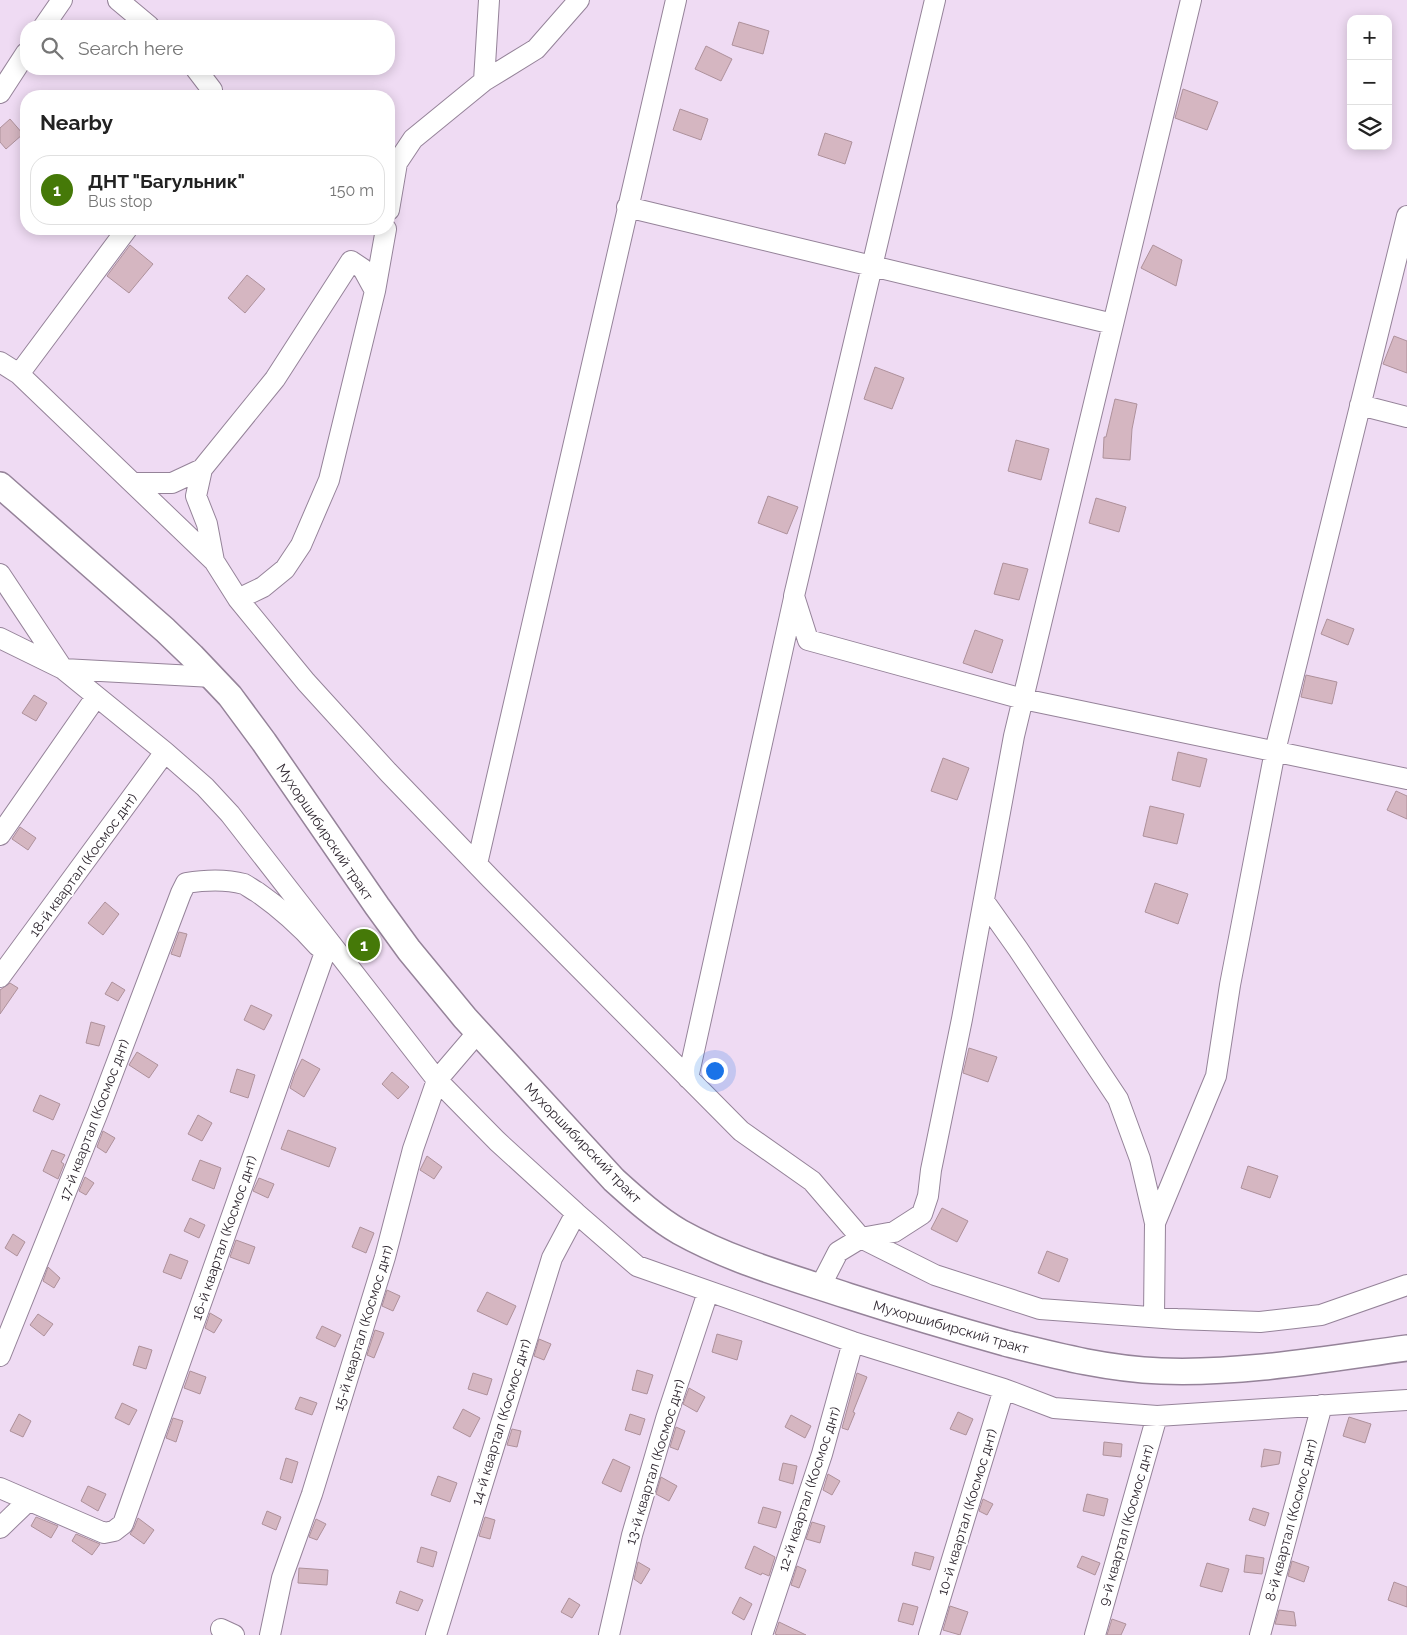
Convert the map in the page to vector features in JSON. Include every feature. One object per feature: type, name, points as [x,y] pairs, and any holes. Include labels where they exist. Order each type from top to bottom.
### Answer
[{"type":"main road","name":"Мухоршибирский тракт","points":[[0,485],[165,630],[213,676],[245,715],[409,950],[465,1018],[590,1156],[636,1200],[657,1217],[679,1231],[723,1253],[934,1324],[1077,1361],[1127,1369],[1224,1371],[1407,1348]]},
{"type":"street","points":[[48,20],[62,0]]},
{"type":"street","points":[[118,0],[143,20]]},
{"type":"street","points":[[484,81],[489,0]]},
{"type":"street","points":[[395,170],[396,163],[414,139],[484,81],[536,49],[579,0]]},
{"type":"street","points":[[477,864],[676,0]]},
{"type":"street","points":[[688,1078],[794,596],[935,0]]},
{"type":"street","points":[[820,1286],[838,1252],[862,1238],[894,1232],[922,1214],[928,1196],[931,1170],[984,901],[1014,736],[1191,0]]},
{"type":"street","points":[[0,92],[20,62]]},
{"type":"street","points":[[201,75],[212,90]]},
{"type":"street","points":[[627,207],[1113,324]]},
{"type":"street","points":[[1156,1223],[1216,1076],[1230,985],[1275,752],[1407,216]]},
{"type":"street","points":[[18,374],[122,235]]},
{"type":"street","points":[[238,599],[263,587],[285,569],[302,545],[329,480],[375,291],[385,235]]},
{"type":"street","points":[[134,483],[172,483],[202,469],[275,379],[350,262],[363,270],[375,291]]},
{"type":"street","points":[[0,362],[18,374],[214,561],[238,599],[306,682],[388,772],[688,1078],[741,1130],[812,1181],[862,1238],[935,1275],[1040,1309],[1260,1322],[1321,1315],[1407,1284]]},
{"type":"street","points":[[1360,405],[1407,417]]},
{"type":"street","points":[[202,469],[196,496],[207,524],[214,561]]},
{"type":"street","points":[[0,574],[63,669]]},
{"type":"street","points":[[794,596],[808,640],[1023,699],[1407,779]]},
{"type":"street","points":[[0,638],[63,669],[205,787],[230,814],[327,947],[437,1080],[497,1141],[637,1266],[853,1342],[1004,1389],[1054,1408],[1157,1416],[1407,1400]]},
{"type":"street","points":[[63,669],[213,676]]},
{"type":"street","points":[[0,834],[96,697]]},
{"type":"street","name":"18-й квартал (Космос днт)","points":[[0,978],[165,752]]},
{"type":"street","name":"17-й квартал (Космос днт)","points":[[0,1356],[98,1112],[186,883],[214,881],[245,884],[273,903],[327,947]]},
{"type":"street","points":[[984,901],[1118,1099],[1140,1159],[1156,1223],[1154,1317]]},
{"type":"street","name":"16-й квартал (Космос днт)","points":[[28,1501],[104,1533],[114,1531],[123,1524],[327,947]]},
{"type":"street","name":"15-й квартал (Космос днт)","points":[[270,1635],[282,1578],[312,1494],[386,1257],[413,1149],[437,1080],[478,1032]]},
{"type":"street","name":"14-й квартал (Космос днт)","points":[[436,1635],[552,1258],[576,1213]]},
{"type":"street","name":"13-й квартал (Космос днт)","points":[[609,1635],[632,1535],[666,1419],[708,1292]]},
{"type":"street","name":"12-й квартал (Космос днт)","points":[[762,1635],[822,1454],[853,1342]]},
{"type":"street","name":"10-й квартал (Космос днт)","points":[[929,1635],[1004,1389]]},
{"type":"street","name":"8-й квартал (Космос днт)","points":[[1260,1635],[1322,1405]]},
{"type":"street","name":"9-й квартал (Космос днт)","points":[[1096,1635],[1157,1416]]},
{"type":"street","points":[[0,1488],[28,1501],[0,1528]]},
{"type":"building","points":[[739,22],[769,31],[763,54],[732,45]]},
{"type":"building","points":[[706,46],[732,59],[721,81],[695,69]]},
{"type":"building","points":[[1183,89],[1218,102],[1207,130],[1175,118]]},
{"type":"building","points":[[680,109],[708,119],[701,140],[673,130]]},
{"type":"building","points":[[10,119],[20,131],[20,137],[6,149],[0,142],[0,128]]},
{"type":"building","points":[[825,133],[852,142],[845,164],[818,155]]},
{"type":"building","points":[[130,245],[153,264],[129,293],[107,276]]},
{"type":"building","points":[[1153,245],[1182,260],[1176,286],[1141,268]]},
{"type":"building","points":[[247,275],[265,289],[245,313],[228,298]]},
{"type":"building","points":[[1394,336],[1407,341],[1407,373],[1383,364]]},
{"type":"building","points":[[875,367],[904,378],[892,409],[864,399]]},
{"type":"building","points":[[1115,399],[1137,404],[1132,429],[1130,460],[1103,458],[1104,437],[1106,437]]},
{"type":"building","points":[[1016,440],[1049,449],[1041,480],[1008,471]]},
{"type":"building","points":[[768,496],[798,507],[787,534],[758,523]]},
{"type":"building","points":[[1096,498],[1126,507],[1119,532],[1089,523]]},
{"type":"building","points":[[1003,563],[1028,569],[1019,600],[994,594]]},
{"type":"building","points":[[1327,619],[1354,629],[1348,645],[1321,634]]},
{"type":"building","points":[[975,630],[1003,640],[992,673],[963,663]]},
{"type":"building","points":[[1306,675],[1337,682],[1332,704],[1301,697]]},
{"type":"building","points":[[34,695],[47,703],[36,721],[22,713]]},
{"type":"building","points":[[1178,752],[1207,759],[1200,787],[1172,780]]},
{"type":"building","points":[[943,758],[969,768],[957,800],[931,791]]},
{"type":"building","points":[[1396,791],[1407,796],[1407,819],[1387,810]]},
{"type":"building","points":[[1150,806],[1184,814],[1177,844],[1143,836]]},
{"type":"building","points":[[20,827],[36,838],[28,850],[12,839]]},
{"type":"building","points":[[1155,883],[1188,894],[1178,924],[1145,912]]},
{"type":"building","points":[[105,902],[119,914],[103,935],[88,923]]},
{"type":"building","points":[[179,932],[187,934],[180,957],[171,954]]},
{"type":"building","points":[[112,982],[125,990],[118,1001],[105,994]]},
{"type":"building","points":[[10,983],[18,988],[0,1014],[0,990]]},
{"type":"building","points":[[251,1005],[272,1015],[264,1030],[244,1020]]},
{"type":"building","points":[[91,1022],[105,1026],[99,1046],[86,1043]]},
{"type":"building","points":[[969,1048],[997,1057],[988,1082],[963,1073]]},
{"type":"building","points":[[137,1052],[158,1065],[149,1078],[129,1065]]},
{"type":"building","points":[[302,1059],[320,1069],[304,1097],[290,1088]]},
{"type":"building","points":[[237,1069],[255,1075],[248,1098],[230,1092]]},
{"type":"building","points":[[392,1072],[409,1087],[398,1099],[382,1084]]},
{"type":"building","points":[[40,1095],[60,1104],[53,1120],[33,1111]]},
{"type":"building","points":[[198,1115],[212,1123],[202,1141],[188,1134]]},
{"type":"building","points":[[288,1130],[336,1148],[329,1167],[281,1149]]},
{"type":"building","points":[[103,1131],[115,1138],[106,1153],[97,1147]]},
{"type":"building","points":[[52,1150],[65,1155],[61,1162],[64,1164],[58,1179],[43,1171]]},
{"type":"building","points":[[427,1156],[442,1167],[434,1179],[420,1170]]},
{"type":"building","points":[[200,1160],[221,1168],[214,1189],[192,1180]]},
{"type":"building","points":[[1248,1166],[1278,1176],[1270,1198],[1241,1188]]},
{"type":"building","points":[[85,1177],[94,1183],[86,1195],[79,1191]]},
{"type":"building","points":[[259,1178],[274,1184],[268,1198],[253,1191]]},
{"type":"building","points":[[942,1208],[968,1221],[957,1242],[931,1229]]},
{"type":"building","points":[[190,1218],[205,1225],[199,1238],[184,1231]]},
{"type":"building","points":[[360,1227],[374,1233],[366,1253],[352,1247]]},
{"type":"building","points":[[13,1234],[25,1242],[17,1256],[5,1248]]},
{"type":"building","points":[[236,1240],[255,1247],[249,1264],[230,1257]]},
{"type":"building","points":[[1047,1251],[1068,1259],[1059,1282],[1038,1273]]},
{"type":"building","points":[[170,1254],[188,1261],[181,1279],[163,1272]]},
{"type":"building","points":[[48,1267],[60,1278],[54,1288],[43,1281]]},
{"type":"building","points":[[387,1290],[400,1296],[393,1311],[382,1306]]},
{"type":"building","points":[[487,1292],[516,1306],[507,1325],[477,1311]]},
{"type":"building","points":[[210,1313],[222,1320],[214,1333],[205,1328]]},
{"type":"building","points":[[38,1314],[53,1324],[44,1336],[30,1325]]},
{"type":"building","points":[[322,1326],[341,1335],[335,1347],[316,1338]]},
{"type":"building","points":[[375,1330],[384,1333],[374,1358],[367,1355]]},
{"type":"building","points":[[717,1334],[742,1341],[737,1360],[712,1352]]},
{"type":"building","points":[[539,1339],[551,1344],[544,1360],[534,1356]]},
{"type":"building","points":[[139,1346],[152,1350],[146,1369],[133,1365]]},
{"type":"building","points":[[637,1370],[653,1375],[647,1394],[632,1390]]},
{"type":"building","points":[[190,1371],[206,1377],[200,1394],[184,1388]]},
{"type":"building","points":[[473,1373],[492,1379],[487,1395],[468,1389]]},
{"type":"building","points":[[857,1373],[867,1377],[848,1430],[842,1428]]},
{"type":"building","points":[[689,1388],[705,1397],[697,1412],[683,1404]]},
{"type":"building","points":[[300,1397],[317,1403],[312,1415],[295,1409]]},
{"type":"building","points":[[122,1403],[137,1410],[129,1425],[115,1418]]},
{"type":"building","points":[[463,1409],[480,1418],[470,1437],[453,1428]]},
{"type":"building","points":[[958,1412],[973,1419],[966,1435],[950,1429]]},
{"type":"building","points":[[19,1414],[31,1421],[23,1437],[10,1431]]},
{"type":"building","points":[[630,1414],[645,1419],[640,1435],[625,1430]]},
{"type":"building","points":[[791,1415],[811,1426],[805,1438],[785,1427]]},
{"type":"building","points":[[1349,1417],[1371,1424],[1365,1443],[1343,1436]]},
{"type":"building","points":[[173,1418],[183,1421],[176,1442],[166,1438]]},
{"type":"building","points":[[676,1427],[685,1431],[678,1450],[670,1447]]},
{"type":"building","points":[[512,1429],[521,1431],[517,1447],[507,1445]]},
{"type":"building","points":[[1104,1442],[1122,1444],[1121,1457],[1103,1455]]},
{"type":"building","points":[[1264,1449],[1281,1452],[1279,1464],[1261,1467]]},
{"type":"building","points":[[286,1458],[298,1462],[292,1483],[280,1479]]},
{"type":"building","points":[[613,1459],[630,1467],[621,1492],[602,1483]]},
{"type":"building","points":[[783,1463],[797,1466],[793,1484],[779,1480]]},
{"type":"building","points":[[828,1474],[840,1481],[832,1495],[823,1490]]},
{"type":"building","points":[[438,1476],[457,1483],[450,1502],[431,1495]]},
{"type":"building","points":[[661,1477],[677,1486],[669,1501],[656,1494]]},
{"type":"building","points":[[88,1486],[106,1494],[98,1511],[81,1501]]},
{"type":"building","points":[[1087,1494],[1108,1499],[1104,1516],[1083,1511]]},
{"type":"building","points":[[983,1499],[993,1504],[987,1515],[979,1511]]},
{"type":"building","points":[[763,1507],[781,1512],[776,1528],[758,1523]]},
{"type":"building","points":[[1253,1508],[1269,1513],[1265,1526],[1249,1520]]},
{"type":"building","points":[[267,1511],[281,1517],[276,1530],[262,1524]]},
{"type":"building","points":[[36,1517],[58,1526],[51,1538],[31,1526]]},
{"type":"building","points":[[485,1517],[495,1520],[490,1539],[479,1536]]},
{"type":"building","points":[[138,1518],[154,1530],[144,1544],[130,1534]]},
{"type":"building","points":[[316,1519],[326,1524],[317,1540],[309,1537]]},
{"type":"building","points":[[812,1522],[825,1526],[820,1543],[806,1539]]},
{"type":"building","points":[[76,1534],[100,1544],[92,1555],[72,1541]]},
{"type":"building","points":[[754,1546],[775,1557],[769,1576],[762,1573],[761,1575],[745,1568]]},
{"type":"building","points":[[421,1547],[437,1552],[433,1567],[417,1562]]},
{"type":"building","points":[[915,1552],[934,1557],[930,1570],[912,1565]]},
{"type":"building","points":[[1246,1555],[1264,1558],[1262,1574],[1244,1572]]},
{"type":"building","points":[[1082,1556],[1100,1563],[1095,1575],[1077,1567]]},
{"type":"building","points":[[1292,1561],[1309,1567],[1304,1582],[1288,1576]]},
{"type":"building","points":[[638,1562],[650,1569],[641,1584],[634,1579]]},
{"type":"building","points":[[1207,1563],[1229,1569],[1222,1592],[1200,1586]]},
{"type":"building","points":[[797,1566],[806,1570],[799,1588],[791,1585]]},
{"type":"building","points":[[299,1568],[328,1570],[327,1585],[298,1583]]},
{"type":"building","points":[[1394,1582],[1407,1587],[1407,1607],[1388,1600]]},
{"type":"building","points":[[400,1591],[423,1600],[418,1611],[396,1603]]},
{"type":"building","points":[[740,1597],[752,1604],[744,1620],[732,1613]]},
{"type":"building","points":[[569,1598],[580,1605],[572,1618],[561,1612]]},
{"type":"building","points":[[903,1603],[918,1607],[913,1625],[898,1621]]},
{"type":"building","points":[[950,1606],[968,1612],[960,1635],[943,1630]]},
{"type":"building","points":[[1279,1610],[1294,1612],[1296,1626],[1275,1624]]},
{"type":"building","points":[[1112,1619],[1126,1624],[1121,1635],[1107,1635]]},
{"type":"building","points":[[779,1622],[806,1635],[775,1634]]},
{"type":"place","name":"ДНТ \"Багульник\"","points":[[364,945]]}]
